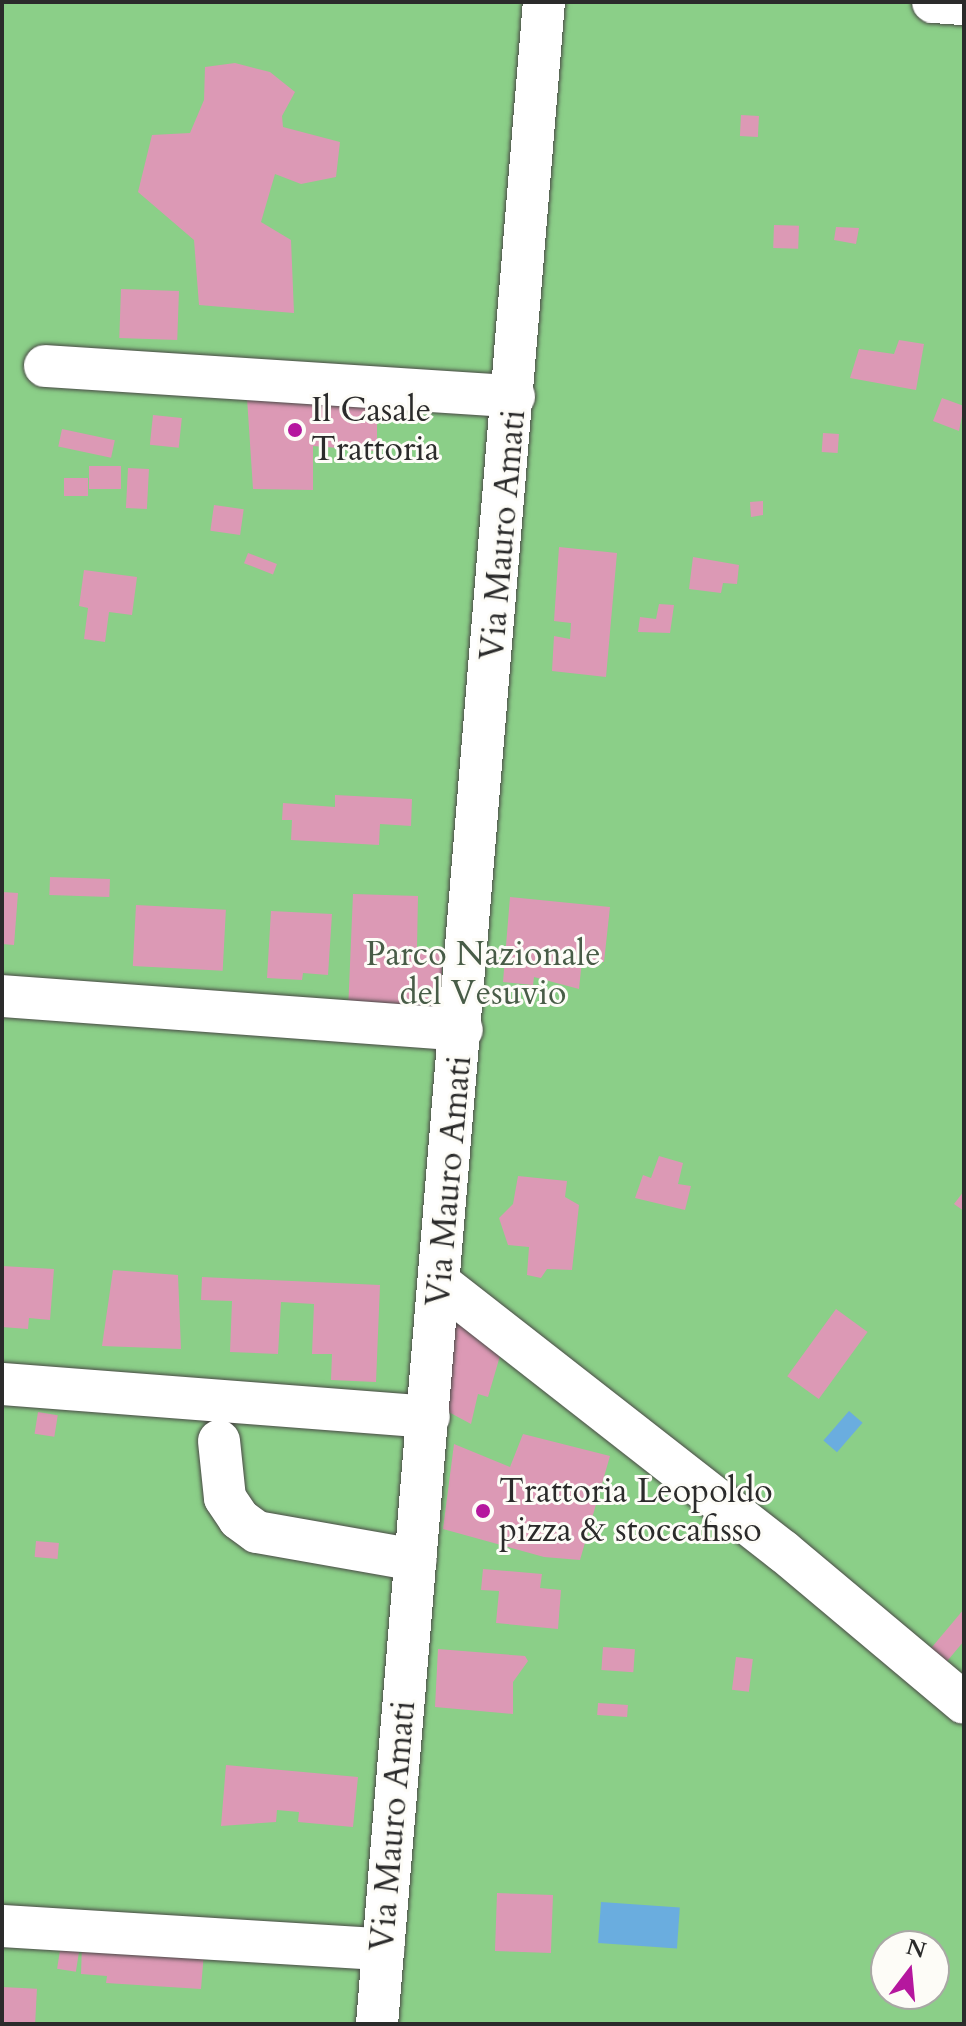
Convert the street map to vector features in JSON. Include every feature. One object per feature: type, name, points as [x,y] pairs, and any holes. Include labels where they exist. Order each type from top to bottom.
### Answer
[{"type":"street","name":"Via Mauro Amati","points":[[377,2024],[462,1030],[544,2]]},
{"type":"street","points":[[933,2],[964,4]]},
{"type":"street","points":[[45,366],[514,396]]},
{"type":"street","points":[[2,996],[462,1030]]},
{"type":"street","points":[[441,1284],[783,1551],[964,1703]]},
{"type":"street","points":[[2,1384],[429,1417]]},
{"type":"street","points":[[219,1441],[225,1498],[239,1519],[257,1532],[416,1560]]},
{"type":"street","points":[[2,1926],[383,1949]]},
{"type":"green space","name":"Parco Nazionale del Vesuvio","points":[[2,2],[964,2],[964,2024],[2,2024]]},
{"type":"water","points":[[849,1411],[863,1423],[837,1452],[823,1440]]},
{"type":"water","points":[[601,1902],[680,1908],[677,1948],[598,1943]]},
{"type":"building","points":[[235,63],[270,72],[295,92],[282,116],[283,127],[340,142],[336,177],[301,184],[275,174],[261,222],[291,240],[294,313],[199,305],[194,240],[138,192],[152,135],[190,133],[204,100],[205,67]]},
{"type":"building","points":[[741,115],[759,116],[758,137],[740,136]]},
{"type":"building","points":[[774,225],[799,226],[798,249],[773,248]]},
{"type":"building","points":[[836,227],[859,228],[856,244],[834,240]]},
{"type":"building","points":[[121,289],[179,291],[177,340],[119,338]]},
{"type":"building","points":[[899,340],[924,344],[916,390],[850,378],[859,349],[894,354]]},
{"type":"building","points":[[247,398],[377,403],[377,451],[313,446],[313,490],[253,489]]},
{"type":"building","points":[[942,398],[964,406],[959,431],[933,421]]},
{"type":"building","points":[[153,415],[182,418],[179,448],[150,445]]},
{"type":"building","points":[[62,429],[115,440],[111,458],[58,447]]},
{"type":"building","points":[[823,433],[839,434],[838,453],[822,452]]},
{"type":"building","points":[[89,466],[121,466],[121,489],[89,489]]},
{"type":"building","points":[[128,468],[149,469],[147,509],[126,508]]},
{"type":"building","points":[[64,478],[88,478],[88,496],[64,496]]},
{"type":"building","points":[[763,501],[763,515],[751,517],[750,502]]},
{"type":"building","points":[[214,505],[244,509],[240,535],[210,531]]},
{"type":"building","points":[[559,547],[617,553],[606,677],[552,671],[554,636],[570,639],[571,623],[554,621]]},
{"type":"building","points":[[248,553],[277,564],[273,574],[244,563]]},
{"type":"building","points":[[693,557],[739,565],[737,584],[723,583],[721,593],[689,589]]},
{"type":"building","points":[[84,570],[137,577],[132,615],[109,612],[105,642],[84,639],[88,608],[79,606]]},
{"type":"building","points":[[659,604],[674,605],[670,633],[638,632],[640,617],[656,619]]},
{"type":"building","points":[[335,795],[412,799],[411,826],[380,824],[379,845],[291,840],[292,820],[282,820],[283,803],[335,807]]},
{"type":"building","points":[[50,877],[110,879],[109,897],[49,895]]},
{"type":"building","points":[[2,892],[18,893],[14,945],[2,944]]},
{"type":"building","points":[[353,894],[418,896],[417,948],[443,949],[440,1015],[348,1011]]},
{"type":"building","points":[[510,897],[610,907],[604,962],[582,960],[579,989],[534,977],[533,985],[503,982]]},
{"type":"building","points":[[136,905],[226,910],[223,971],[133,966]]},
{"type":"building","points":[[271,911],[332,914],[328,975],[303,973],[302,980],[267,978]]},
{"type":"building","points":[[659,1156],[683,1163],[678,1184],[691,1186],[685,1210],[635,1198],[643,1175],[651,1178]]},
{"type":"building","points":[[518,1176],[567,1181],[565,1197],[579,1205],[572,1270],[547,1269],[541,1278],[527,1275],[529,1247],[508,1245],[499,1218],[513,1204]]},
{"type":"building","points":[[964,1191],[964,1211],[954,1204]]},
{"type":"building","points":[[2,1266],[54,1269],[50,1320],[29,1318],[28,1329],[2,1327]]},
{"type":"building","points":[[113,1270],[178,1275],[181,1349],[102,1346]]},
{"type":"building","points":[[202,1277],[380,1285],[376,1382],[331,1380],[332,1354],[312,1354],[314,1304],[281,1302],[278,1354],[230,1352],[232,1301],[201,1300]]},
{"type":"building","points":[[836,1309],[868,1332],[819,1399],[787,1376]]},
{"type":"building","points":[[450,1319],[502,1349],[488,1397],[478,1394],[471,1424],[443,1409]]},
{"type":"building","points":[[38,1412],[58,1415],[54,1437],[35,1434]]},
{"type":"building","points":[[523,1434],[610,1456],[580,1560],[544,1557],[443,1529],[454,1444],[510,1467]]},
{"type":"building","points":[[36,1541],[59,1543],[58,1559],[35,1557]]},
{"type":"building","points":[[483,1569],[542,1574],[540,1588],[561,1590],[558,1629],[496,1623],[499,1591],[481,1590]]},
{"type":"building","points":[[964,1609],[964,1641],[943,1666],[927,1653]]},
{"type":"building","points":[[603,1647],[635,1649],[633,1672],[601,1670]]},
{"type":"building","points":[[438,1649],[525,1656],[528,1661],[513,1682],[513,1714],[435,1707]]},
{"type":"building","points":[[736,1657],[753,1659],[749,1692],[732,1690]]},
{"type":"building","points":[[598,1703],[628,1705],[627,1717],[597,1715]]},
{"type":"building","points":[[226,1765],[358,1777],[353,1827],[298,1822],[299,1812],[277,1810],[276,1822],[221,1826]]},
{"type":"building","points":[[497,1893],[553,1895],[551,1953],[495,1951]]},
{"type":"building","points":[[61,1944],[80,1947],[76,1972],[57,1969]]},
{"type":"building","points":[[82,1944],[204,1952],[201,1989],[106,1983],[107,1976],[81,1974]]},
{"type":"building","points":[[2,1987],[37,1989],[35,2024],[2,2024]]},
{"type":"place","name":"Il Casale Trattoria","points":[[295,430]]},
{"type":"place","name":"Trattoria Leopoldo pizza & stoccafisso","points":[[483,1511]]}]
